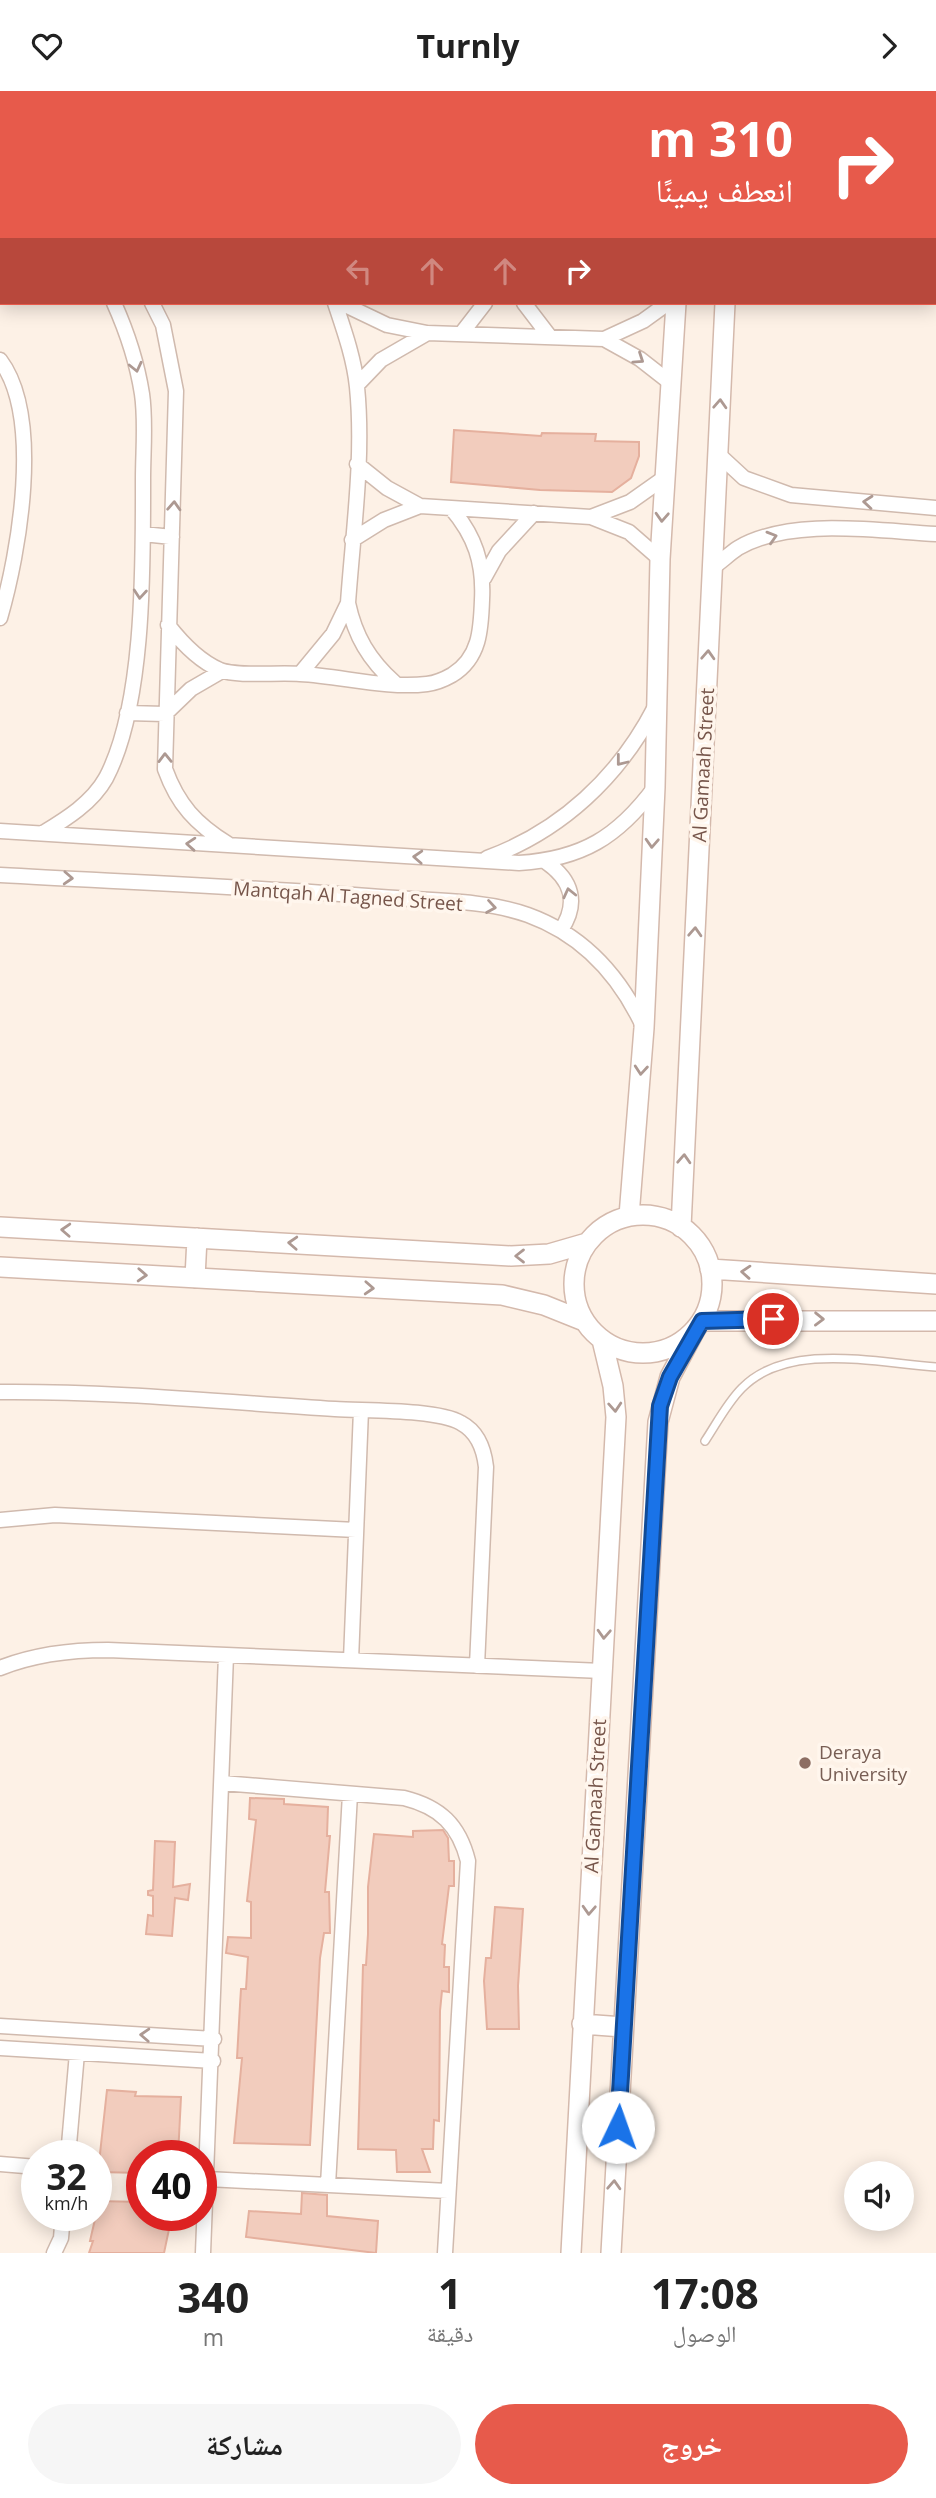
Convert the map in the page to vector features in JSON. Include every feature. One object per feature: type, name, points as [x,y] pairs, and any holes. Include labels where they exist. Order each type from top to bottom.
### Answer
[{"type":"street","points":[[42,833],[69,817],[104,781],[114,761],[127,713],[135,661],[143,534],[142,395],[129,336],[115,305]]},
{"type":"street","points":[[153,305],[163,325],[176,391],[165,769],[173,792],[185,812],[203,828],[233,846]]},
{"type":"street","points":[[336,305],[348,341],[357,385],[357,464],[348,603],[352,621],[368,656],[395,683]]},
{"type":"street","points":[[345,305],[387,325],[427,333],[604,339],[643,321],[664,305]]},
{"type":"street","points":[[461,334],[483,305]]},
{"type":"street","points":[[525,305],[550,337]]},
{"type":"street","points":[[629,1216],[644,1028],[655,787],[660,559],[676,305]]},
{"type":"street","name":"Al Gamaah Street","points":[[681,1227],[725,305]]},
{"type":"street","points":[[357,385],[388,355],[427,333]]},
{"type":"street","points":[[604,339],[640,359],[672,384]]},
{"type":"street","points":[[0,360],[17,390],[23,438],[22,490],[0,618]]},
{"type":"street","points":[[718,454],[744,478],[790,495],[936,508]]},
{"type":"street","points":[[357,464],[387,488],[420,506],[591,517],[629,532],[660,559]]},
{"type":"street","points":[[591,517],[630,502],[664,478]]},
{"type":"street","points":[[352,540],[384,520],[420,506]]},
{"type":"street","points":[[168,625],[192,652],[222,671],[300,674],[395,683],[426,684],[440,681],[464,666],[479,642],[483,580],[474,541],[451,508]]},
{"type":"street","points":[[483,580],[499,551],[534,513]]},
{"type":"street","points":[[712,568],[739,547],[780,533],[833,528],[936,534]]},
{"type":"street","points":[[143,534],[172,537]]},
{"type":"street","points":[[300,674],[333,634],[348,603]]},
{"type":"street","points":[[127,713],[165,715],[191,689],[222,671]]},
{"type":"street","points":[[480,861],[546,830],[585,800],[618,765],[657,703]]},
{"type":"street","points":[[0,831],[480,861],[546,862],[579,853],[609,837],[635,814],[655,787]]},
{"type":"street","points":[[546,862],[562,874],[571,891],[571,910],[561,930]]},
{"type":"street","name":"Mantqah Al Tagned Street","points":[[0,875],[300,891],[492,906],[527,915],[561,930],[583,945],[619,982],[644,1028]]},
{"type":"street","points":[[611,2253],[657,1422],[670,1377],[699,1325],[711,1296],[710,1269],[700,1245],[681,1227],[656,1216],[629,1216],[605,1226],[587,1243],[574,1273],[573,1290],[584,1321],[602,1340],[625,1351],[651,1353],[676,1344],[699,1325],[936,1321]]},
{"type":"street","points":[[0,1227],[520,1256],[549,1254],[587,1243]]},
{"type":"street","points":[[195,1278],[197,1238]]},
{"type":"street","points":[[0,1267],[502,1295],[544,1305],[584,1321]]},
{"type":"street","points":[[710,1269],[936,1284]]},
{"type":"street","name":"Al Gamaah Street","points":[[571,2253],[616,1417],[613,1386],[602,1340]]},
{"type":"street","points":[[0,1392],[361,1410],[448,1417],[464,1423],[476,1435],[484,1450],[486,1467],[477,1666]]},
{"type":"street","points":[[351,1660],[361,1410]]},
{"type":"street","points":[[0,1520],[55,1515],[356,1530]]},
{"type":"street","points":[[0,1668],[37,1656],[72,1650],[602,1671]]},
{"type":"street","points":[[209,2140],[226,1655]]},
{"type":"street","points":[[222,1783],[423,1803],[440,1812],[454,1826],[463,1842],[468,1861],[444,2253]]},
{"type":"street","points":[[328,2185],[350,1794]]},
{"type":"street","points":[[582,2024],[623,2027]]},
{"type":"street","points":[[0,2026],[214,2039]]},
{"type":"street","points":[[0,2048],[213,2061]]},
{"type":"street","points":[[69,2140],[77,2053]]},
{"type":"street","points":[[0,2164],[21,2166]]},
{"type":"street","points":[[217,2179],[448,2190]]},
{"type":"street","points":[[54,2253],[62,2231]]},
{"type":"street","points":[[203,2253],[204,2231]]},
{"type":"lane","points":[[705,1441],[742,1388],[763,1372],[788,1361],[825,1359],[936,1367]]},
{"type":"building","points":[[454,430],[541,436],[542,433],[596,434],[595,441],[639,442],[639,456],[631,478],[612,492],[540,490],[451,482]]},
{"type":"building","points":[[250,1798],[284,1799],[284,1804],[328,1807],[327,1836],[330,1836],[325,1892],[329,1892],[330,1933],[324,1933],[320,1958],[310,2145],[234,2143],[242,2058],[237,2058],[241,1989],[246,1989],[248,1957],[226,1953],[228,1937],[251,1938],[251,1902],[247,1901],[256,1820],[249,1819]]},
{"type":"building","points":[[443,1830],[448,1838],[449,1861],[454,1861],[454,1886],[449,1886],[442,1944],[445,1945],[444,1967],[449,1967],[449,1992],[442,1991],[440,2011],[439,2121],[434,2120],[433,2149],[422,2149],[430,2172],[397,2172],[396,2150],[358,2149],[363,1965],[366,1965],[368,1887],[374,1834],[413,1837],[413,1831]]},
{"type":"building","points":[[155,1841],[175,1842],[173,1887],[190,1884],[188,1900],[175,1898],[172,1936],[146,1934],[148,1915],[153,1916],[153,1896],[148,1895],[148,1891],[153,1890]]},
{"type":"building","points":[[495,1907],[523,1909],[518,1986],[519,2029],[487,2029],[484,1981],[486,1958],[491,1958]]},
{"type":"building","points":[[107,2090],[136,2092],[135,2096],[181,2097],[179,2140],[126,2140],[126,2173],[112,2172],[112,2140],[102,2140]]},
{"type":"building","points":[[302,2193],[327,2195],[327,2216],[378,2221],[376,2253],[246,2237],[249,2211],[301,2214]]},
{"type":"building","points":[[112,2201],[126,2202],[126,2231],[169,2231],[164,2253],[89,2253],[93,2241],[90,2241],[92,2231],[112,2231]]},
{"type":"place","name":"Deraya University","points":[[805,1763]]},
{"type":"route","points":[[618,2127],[660,1406],[670,1377],[702,1321],[773,1319]]}]
